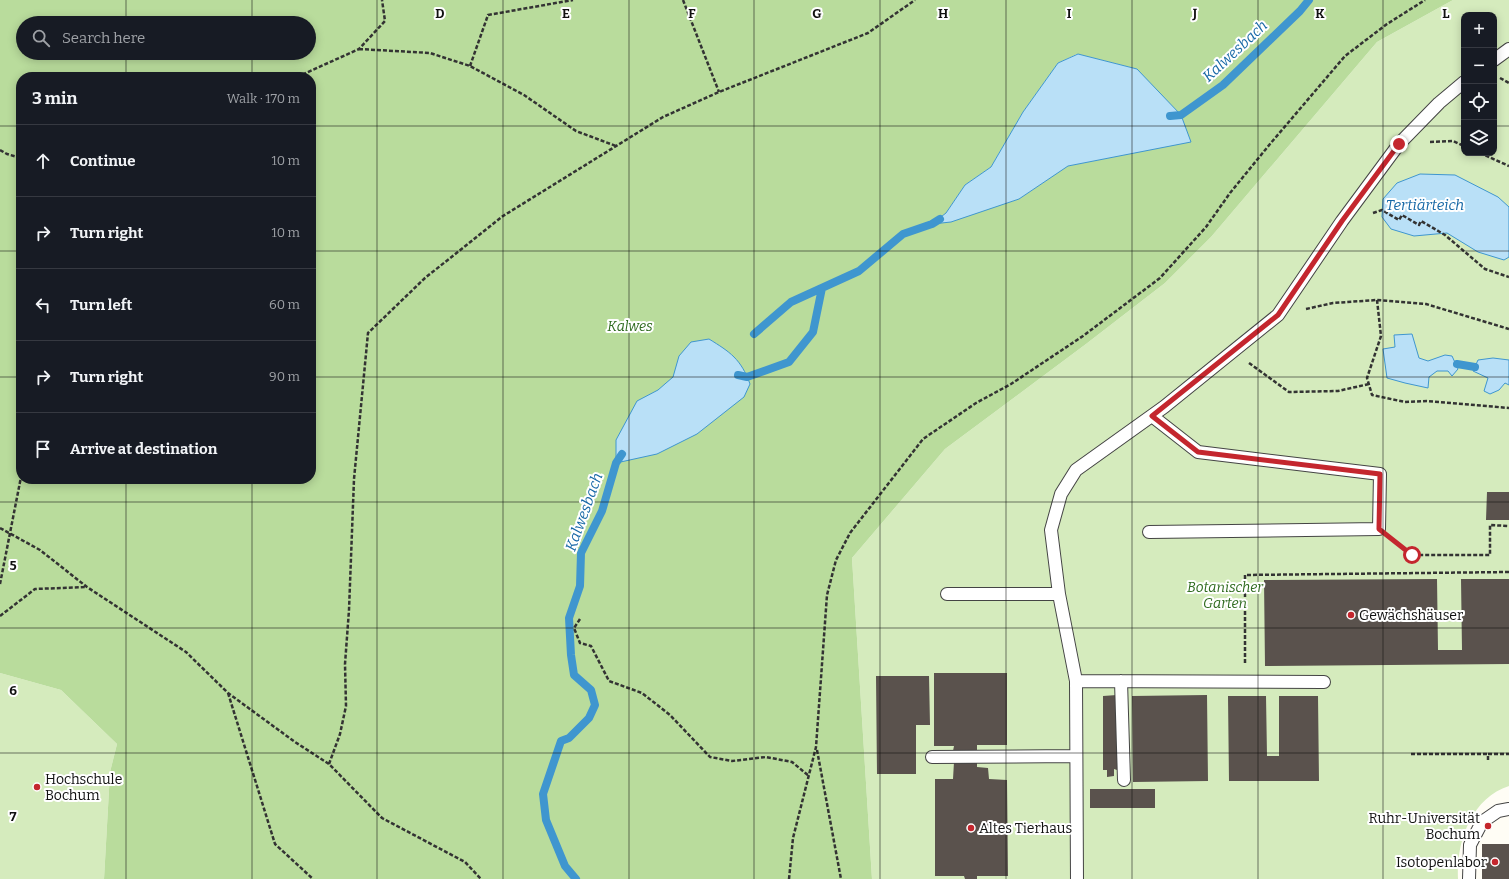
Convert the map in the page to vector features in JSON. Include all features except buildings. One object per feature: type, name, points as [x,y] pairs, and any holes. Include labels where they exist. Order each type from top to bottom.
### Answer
[{"type":"lane","points":[[1497,58],[1509,49]]},
{"type":"lane","points":[[1077,879],[1076,681],[1059,594],[1051,530],[1061,494],[1076,470],[1152,416],[1278,315],[1342,221],[1399,144],[1439,103],[1462,84]]},
{"type":"lane","points":[[1149,532],[1379,529],[1380,474],[1198,452],[1152,416]]},
{"type":"lane","points":[[947,594],[1059,594]]},
{"type":"lane","points":[[1076,681],[1324,682]]},
{"type":"lane","points":[[1121,681],[1124,780]]},
{"type":"lane","points":[[932,757],[1076,756]]},
{"type":"lane","points":[[1469,879],[1470,845],[1482,822],[1498,811],[1509,809]]},
{"type":"path","points":[[308,72],[359,49],[385,22],[382,0]]},
{"type":"path","points":[[470,66],[488,15],[573,0]]},
{"type":"path","points":[[683,0],[719,92]]},
{"type":"path","points":[[329,764],[340,734],[346,706],[345,664],[349,610],[354,479],[368,333],[425,278],[503,216],[663,117],[719,92],[868,33],[915,0]]},
{"type":"path","points":[[789,879],[793,838],[816,747],[827,594],[836,560],[850,533],[923,439],[976,403],[1011,384],[1083,336],[1160,278],[1206,227],[1230,193],[1345,56],[1388,24],[1425,0]]},
{"type":"path","points":[[359,49],[430,53],[470,66],[524,95],[576,131],[616,146]]},
{"type":"path","points":[[1399,144],[1453,141],[1461,145]]},
{"type":"path","points":[[0,150],[16,157]]},
{"type":"path","points":[[1487,156],[1509,166]]},
{"type":"path","points":[[1382,210],[1399,220],[1402,215],[1419,225],[1421,221],[1445,235],[1485,269],[1509,277]]},
{"type":"path","points":[[1278,315],[1333,303],[1377,300],[1426,304],[1509,329]]},
{"type":"path","points":[[1377,300],[1381,336],[1367,378],[1372,395],[1405,402],[1426,401],[1509,408]]},
{"type":"path","points":[[1233,352],[1289,392],[1338,391],[1369,384]]},
{"type":"path","points":[[0,584],[19,484]]},
{"type":"path","points":[[1379,529],[1412,555],[1490,555],[1490,526],[1509,526]]},
{"type":"path","points":[[0,528],[40,550],[87,587],[186,652],[228,693],[329,764],[382,818],[465,862],[481,879]]},
{"type":"path","points":[[1245,682],[1245,575],[1509,572]]},
{"type":"path","points":[[0,616],[35,589],[87,587]]},
{"type":"path","points":[[580,619],[574,628],[580,643],[591,646],[609,681],[642,693],[670,715],[710,757],[732,761],[766,757],[792,762],[809,776]]},
{"type":"path","points":[[228,693],[275,844],[313,879]]},
{"type":"path","points":[[816,747],[841,879]]},
{"type":"path","points":[[1411,754],[1509,754]]},
{"type":"path","points":[[1488,754],[1488,760]]},
{"type":"green space","name":"Kalwes","points":[[0,0],[1453,0],[1377,42],[1211,237],[1165,283],[945,449],[852,558],[872,879],[104,879],[110,772],[117,744],[61,690],[0,673]],"holes":[[[1077,54],[1137,69],[1108,158],[1067,166],[1019,199],[933,224],[946,213],[965,185],[991,167],[1023,112],[1058,63]]]},
{"type":"green space","name":"Botanischer Garten","points":[[1453,0],[1509,0],[1509,786],[1496,792],[1485,801],[1476,811],[1468,824],[1460,851],[1458,879],[872,879],[852,558],[945,449],[1165,283],[1211,237],[1377,42]]},
{"type":"green space","name":"Hochschule Bochum","points":[[0,673],[61,690],[117,744],[110,772],[104,879],[0,879]]},
{"type":"water","points":[[1078,54],[1137,69],[1181,115],[1191,142],[1068,166],[1019,199],[951,222],[932,224],[946,213],[965,185],[991,167],[1023,112],[1058,63]]},
{"type":"water","name":"Tertiärteich","points":[[1420,174],[1455,175],[1498,197],[1509,207],[1509,257],[1504,260],[1478,252],[1447,233],[1414,236],[1391,229],[1382,217],[1383,199],[1397,183]]},
{"type":"water","points":[[1412,334],[1419,358],[1428,361],[1445,355],[1452,356],[1458,369],[1452,376],[1448,371],[1437,371],[1429,377],[1428,388],[1387,378],[1383,349],[1395,347],[1394,335]]},
{"type":"water","points":[[709,339],[729,352],[743,368],[750,384],[744,397],[697,434],[657,454],[616,463],[616,440],[637,401],[658,390],[673,377],[679,356],[691,342]]},
{"type":"water","points":[[1493,358],[1509,360],[1509,385],[1505,383],[1499,390],[1490,394],[1484,391],[1488,378],[1473,371],[1478,360]]},
{"type":"waterway","name":"Kalwesbach","points":[[1170,116],[1181,115],[1223,85],[1300,11],[1309,0]]},
{"type":"waterway","name":"Kalwesbach","points":[[754,334],[791,302],[859,271],[903,234],[932,224],[940,219]]},
{"type":"waterway","name":"Kalwesbach","points":[[738,375],[747,377],[789,362],[813,332],[822,288]]},
{"type":"waterway","points":[[1457,364],[1475,367]]},
{"type":"waterway","name":"Kalwesbach","points":[[576,879],[565,866],[546,820],[543,794],[561,741],[569,738],[589,718],[595,705],[591,690],[574,675],[571,655],[569,618],[580,586],[581,553],[602,511],[616,463],[622,454]]},
{"type":"place","name":"Gewächshäuser","points":[[1351,615]]},
{"type":"place","name":"Hochschule Bochum","points":[[37,787]]},
{"type":"place","name":"Ruhr-Universität Bochum","points":[[1488,826]]},
{"type":"place","name":"Altes Tierhaus","points":[[971,828]]},
{"type":"place","name":"Isotopenlabor","points":[[1495,862]]},
{"type":"route","points":[[1399,144],[1342,221],[1278,315],[1152,416],[1198,452],[1380,474],[1379,529],[1412,555]]}]
